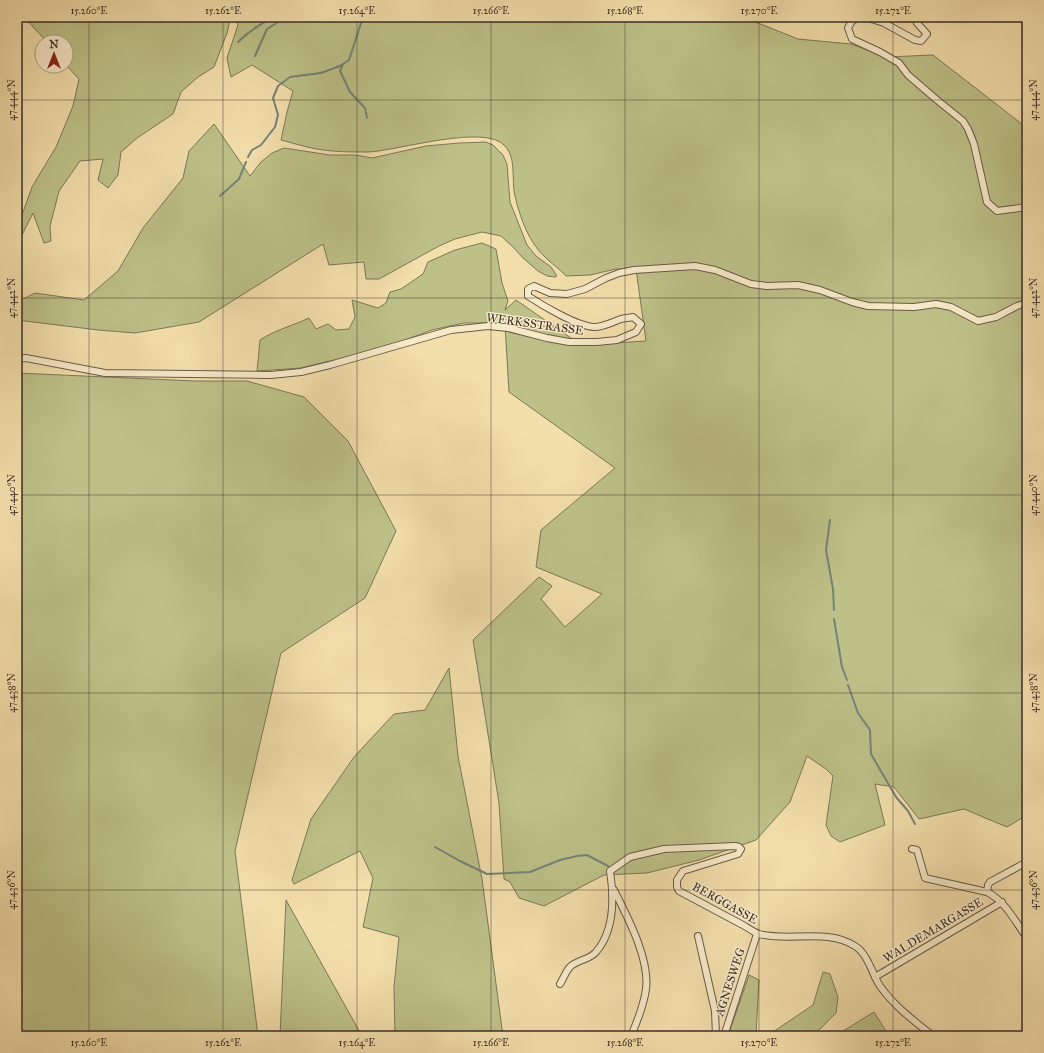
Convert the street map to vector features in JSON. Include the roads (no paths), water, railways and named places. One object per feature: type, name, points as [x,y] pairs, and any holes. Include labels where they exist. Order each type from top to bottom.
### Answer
[{"type":"street","points":[[859,17],[852,21],[848,28],[852,39],[899,63],[908,75],[963,121],[974,144],[987,202],[996,211],[1027,207]]},
{"type":"street","points":[[865,17],[884,23],[915,40],[921,41],[927,34],[917,23]]},
{"type":"street","name":"WERKSSTRASSE","points":[[17,359],[26,358],[105,373],[271,375],[302,372],[375,353],[421,337],[451,330],[488,326],[508,328],[546,338],[569,342],[617,340],[636,332],[641,324],[633,317],[621,319],[607,325],[594,326],[578,322],[540,304],[528,296],[528,289],[534,286],[550,293],[567,294],[585,289],[619,273],[634,270],[695,266],[715,270],[751,284],[767,286],[798,285],[820,290],[852,302],[868,306],[914,307],[936,304],[951,307],[978,321],[996,317],[1017,306],[1027,303]]},
{"type":"street","name":"BERGGASSE","points":[[560,984],[570,967],[596,953],[606,935],[612,912],[613,889],[610,871],[630,857],[664,849],[729,846],[739,847],[740,850],[738,854],[684,872],[677,880],[677,887],[679,891],[745,926],[757,934],[767,936],[824,937],[845,941],[855,946],[862,952],[880,986],[895,1004],[914,1022],[933,1036]]},
{"type":"street","points":[[912,849],[917,850],[925,878],[987,892],[996,896],[1002,902],[1027,938]]},
{"type":"street","points":[[987,892],[990,882],[1027,862]]},
{"type":"street","name":"BERGGASSE","points":[[613,889],[633,930],[646,971],[646,989],[631,1036]]},
{"type":"street","name":"WALDEMARGASSE","points":[[875,977],[1002,902]]},
{"type":"street","name":"AGNESWEG","points":[[724,1036],[757,934]]},
{"type":"street","name":"AGNESWEG","points":[[698,936],[715,1011],[716,1036]]},
{"type":"waterway","points":[[238,42],[246,34],[274,17]]},
{"type":"waterway","points":[[255,56],[267,29],[286,17]]},
{"type":"waterway","points":[[248,157],[252,150],[261,145],[275,127],[278,115],[273,98],[278,86],[290,77],[321,73],[340,66],[349,60],[363,17]]},
{"type":"waterway","points":[[343,64],[340,71],[350,92],[365,108],[367,118]]},
{"type":"waterway","points":[[220,196],[239,179],[246,162]]},
{"type":"waterway","points":[[830,520],[826,550],[833,589],[834,610]]},
{"type":"waterway","points":[[834,619],[842,667],[847,680]]},
{"type":"waterway","points":[[848,685],[858,713],[870,730],[871,754],[896,797],[908,811],[915,824]]},
{"type":"waterway","points":[[435,847],[487,874],[530,872],[560,860],[587,855],[608,866]]},
{"type":"railway","points":[[1019,17],[1027,24]]}]
